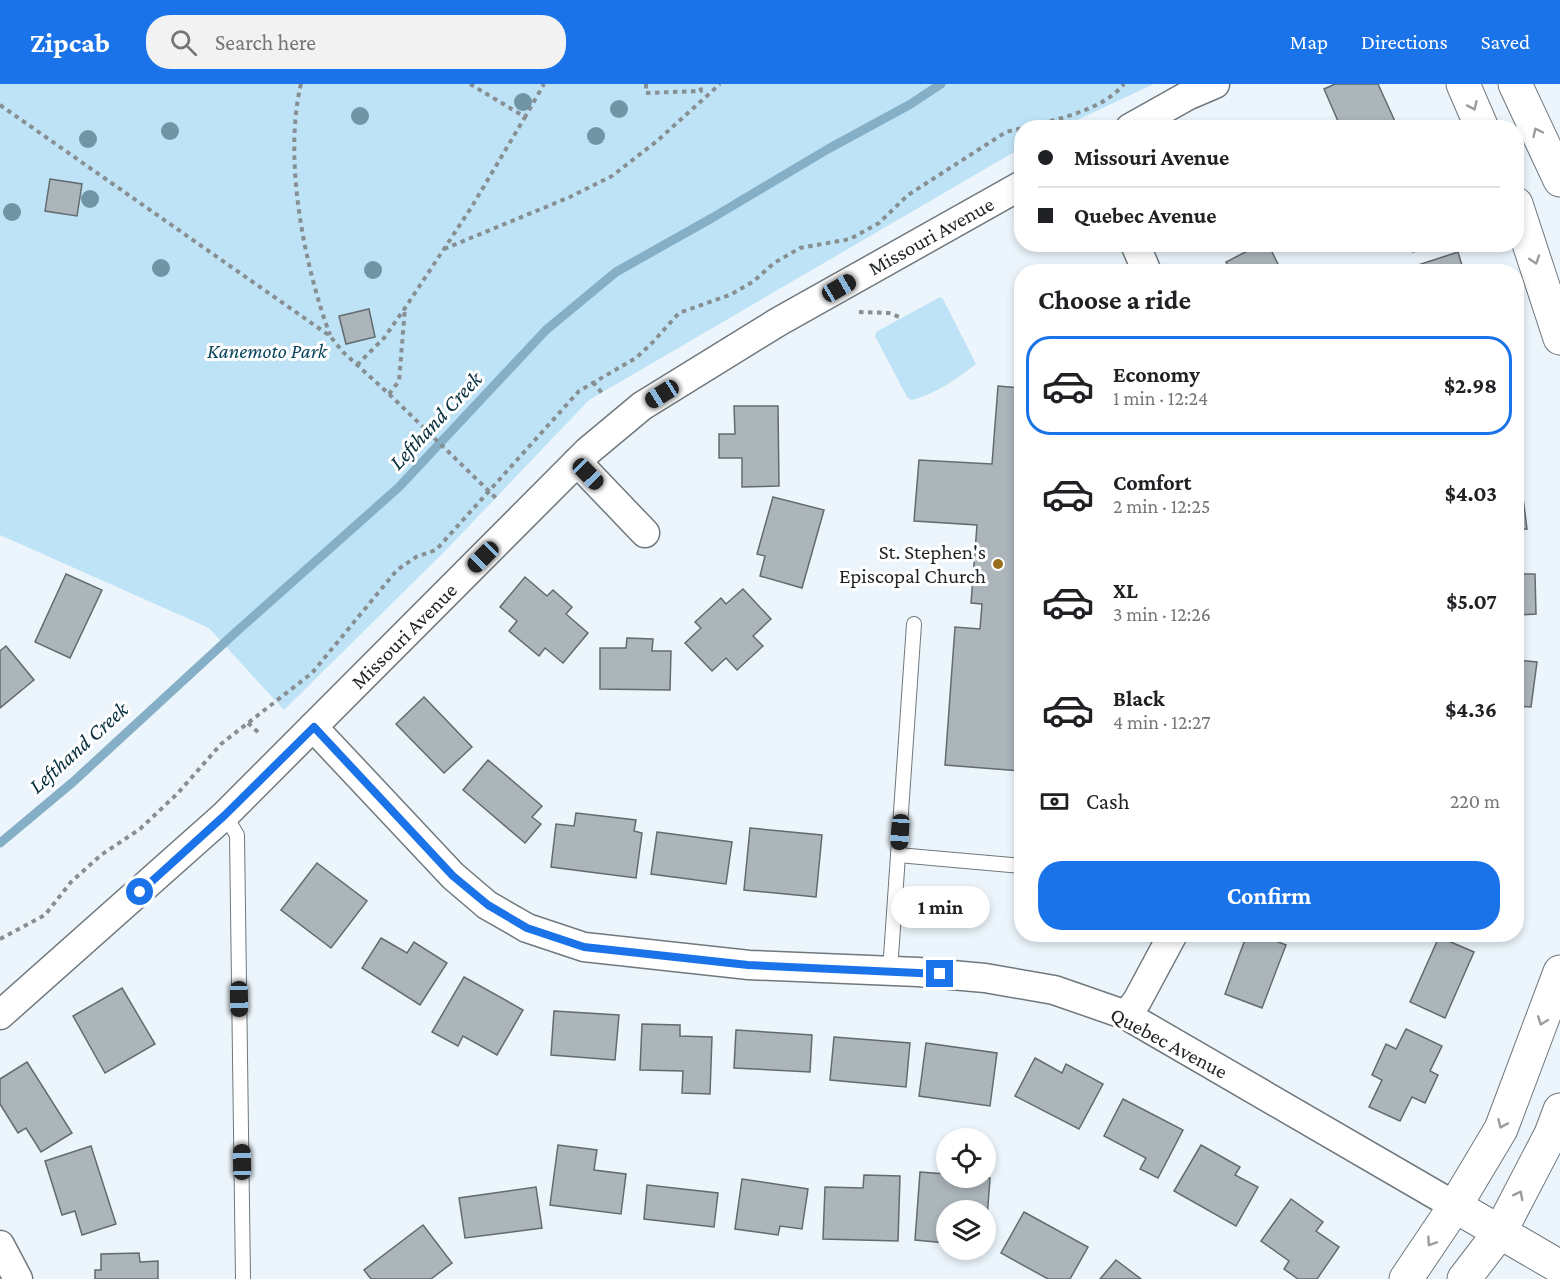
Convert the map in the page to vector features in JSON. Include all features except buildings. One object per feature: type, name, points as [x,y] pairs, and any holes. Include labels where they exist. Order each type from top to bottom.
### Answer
[{"type":"street","points":[[1144,120],[1186,96],[1215,84]]},
{"type":"street","points":[[1463,84],[1479,120]]},
{"type":"street","points":[[1515,84],[1560,180]]},
{"type":"street","name":"Missouri Avenue","points":[[0,1015],[225,815],[577,462],[642,406],[778,322],[1014,189]]},
{"type":"street","points":[[1524,228],[1560,338]]},
{"type":"street","points":[[577,462],[645,533]]},
{"type":"street","name":"Quebec Avenue","points":[[314,727],[453,876],[488,905],[527,928],[584,947],[748,965],[985,978],[1054,990],[1126,1016],[1560,1267]]},
{"type":"street","points":[[1126,1016],[1169,942]]},
{"type":"street","points":[[1406,1279],[1455,1206],[1501,1129],[1560,972]]},
{"type":"street","points":[[1464,1279],[1500,1232],[1551,1134],[1560,1110]]},
{"type":"street","points":[[0,1245],[18,1279]]},
{"type":"lane","points":[[890,971],[914,624]]},
{"type":"lane","points":[[225,815],[237,835],[243,1279]]},
{"type":"lane","points":[[898,855],[1014,865]]},
{"type":"path","points":[[301,84],[296,110],[295,141],[301,223],[318,301],[330,336]]},
{"type":"path","points":[[470,84],[525,117]]},
{"type":"path","points":[[357,365],[384,338],[405,308],[471,208],[544,84]]},
{"type":"path","points":[[646,84],[646,93],[701,91],[700,84]]},
{"type":"path","points":[[444,249],[570,197],[612,176],[657,141],[720,84]]},
{"type":"path","points":[[1053,120],[1079,113],[1118,92],[1124,84]]},
{"type":"path","points":[[0,105],[330,336],[343,352],[490,492]]},
{"type":"path","points":[[389,394],[399,381],[405,308]]},
{"type":"path","points":[[852,311],[889,313],[902,318]]},
{"type":"path","points":[[593,382],[602,393]]},
{"type":"path","points":[[248,723],[260,734]]},
{"type":"green space","name":"Kanemoto Park","points":[[0,84],[1154,84],[1077,120],[1014,120],[1014,152],[589,400],[448,548],[284,710],[209,628],[0,535]]},
{"type":"green space","points":[[940,297],[976,364],[937,390],[911,400],[907,397],[875,336],[876,332]]},
{"type":"waterway","name":"Lefthand Creek","points":[[0,843],[73,782],[236,632],[399,487],[546,330],[616,272],[828,149],[909,105],[941,84]]},
{"type":"place","name":"St. Stephen's Episcopal Church","points":[[998,564]]},
{"type":"route","points":[[140,892],[225,815],[314,727],[453,876],[488,905],[527,928],[584,947],[748,965],[940,974]]}]
